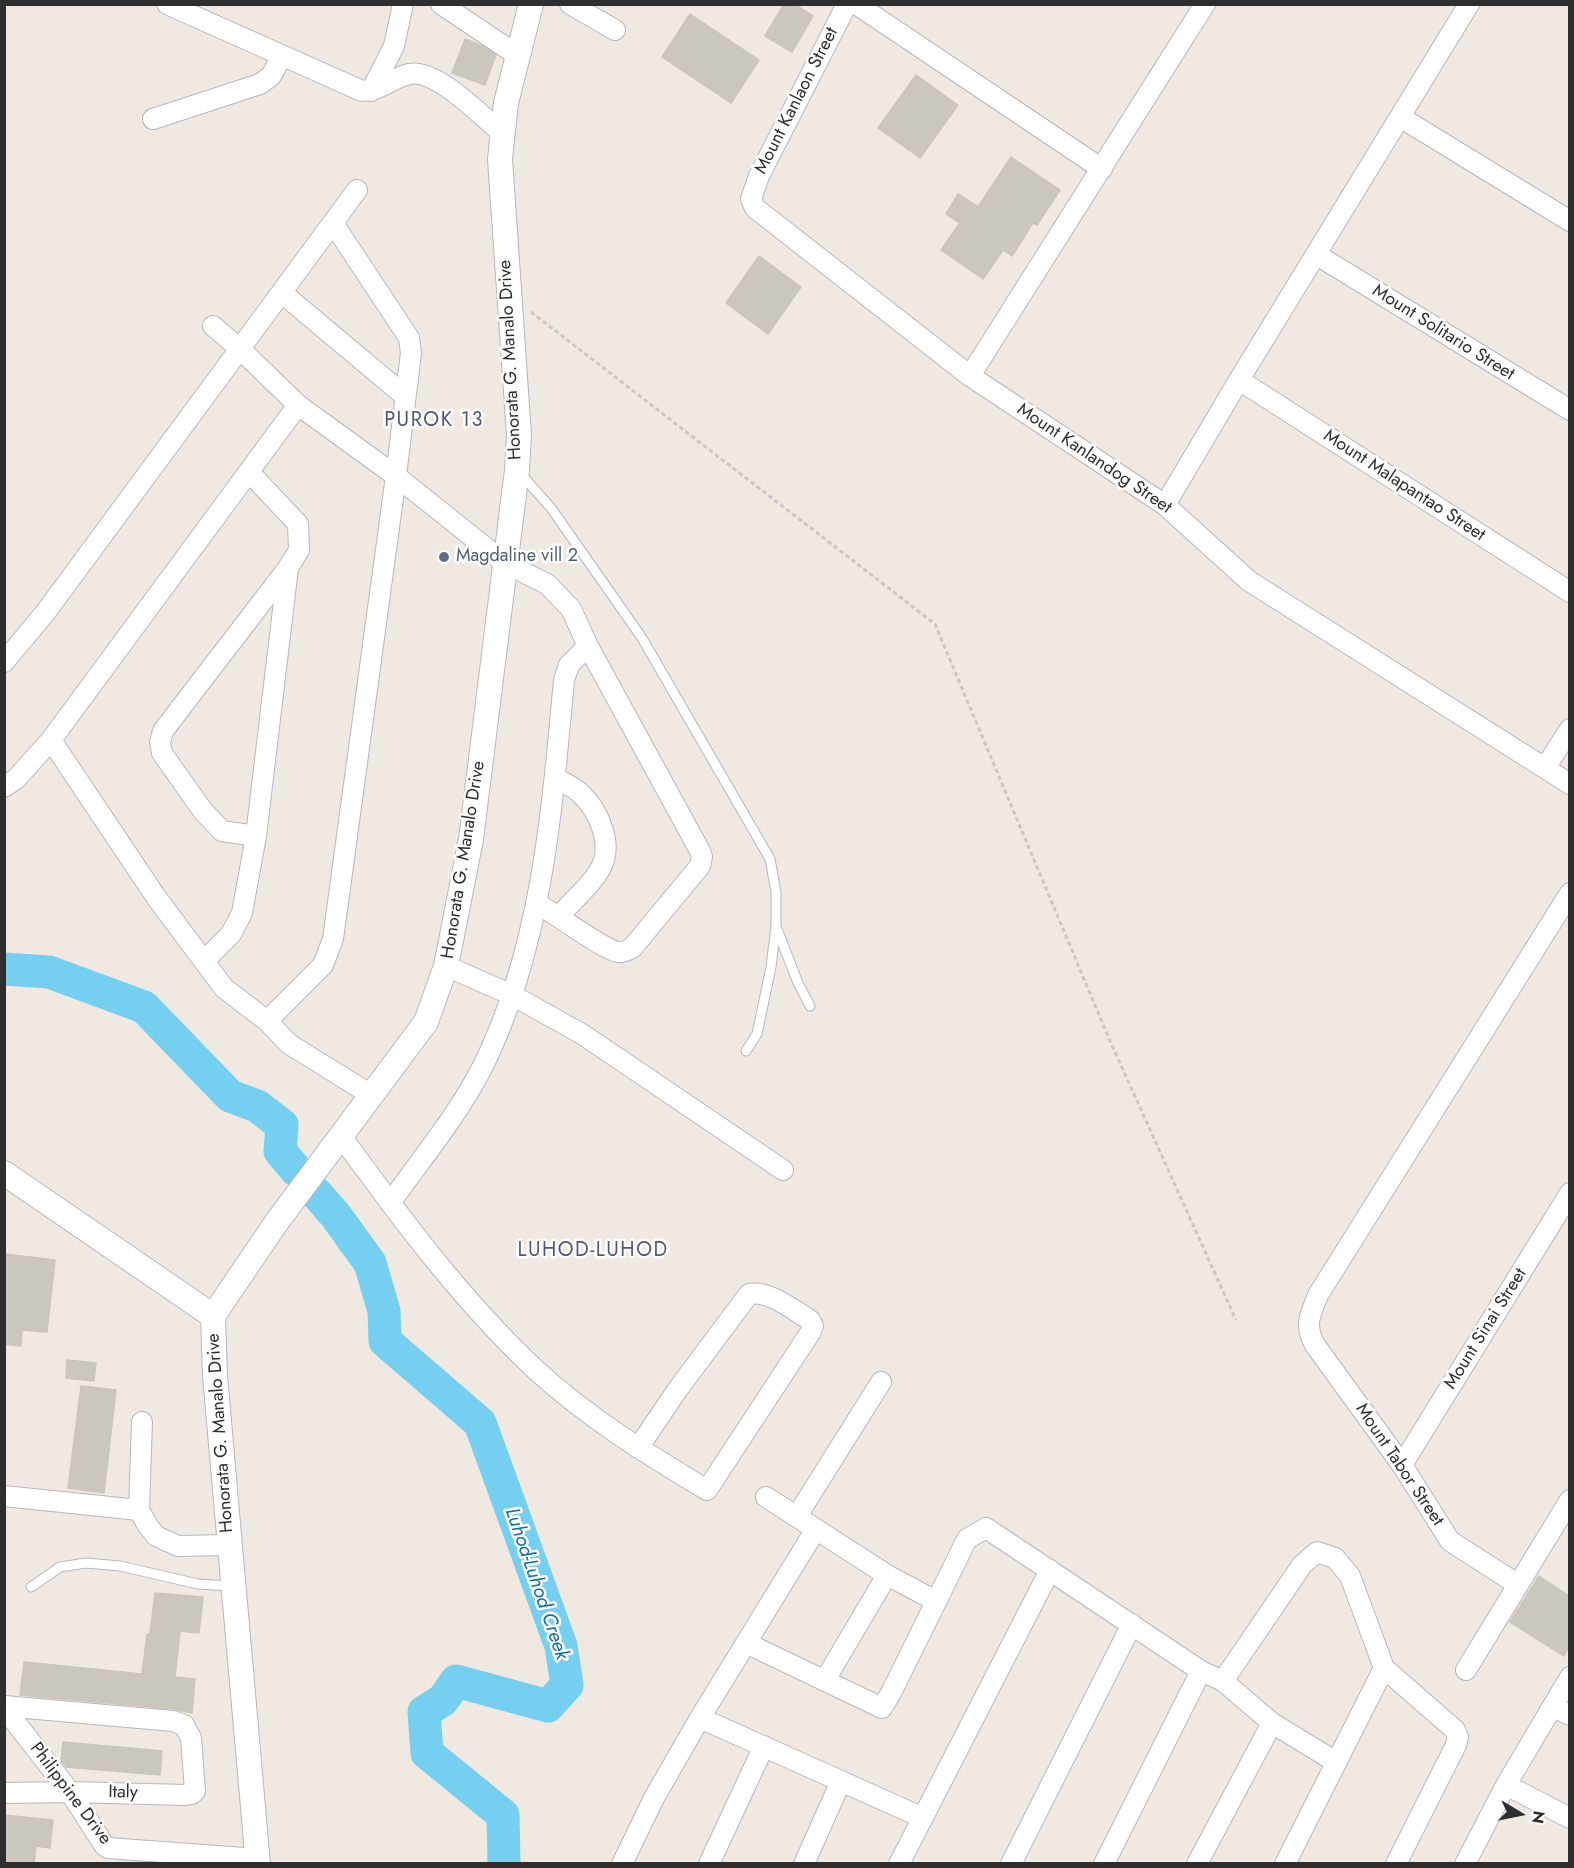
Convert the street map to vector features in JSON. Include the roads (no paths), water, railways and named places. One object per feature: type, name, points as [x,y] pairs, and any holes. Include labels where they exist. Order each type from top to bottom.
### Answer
[{"type":"street","points":[[167,4],[362,91],[371,91],[410,74],[426,76],[440,82],[501,132]]},
{"type":"street","points":[[371,91],[394,46],[403,4]]},
{"type":"street","points":[[441,4],[517,55]]},
{"type":"street","name":"Honorata G. Manalo Drive","points":[[258,1861],[232,1586],[215,1376],[213,1316],[276,1223],[426,1023],[446,966],[471,839],[517,470],[519,435],[500,159],[501,132],[517,55],[531,4]]},
{"type":"street","points":[[570,4],[615,30]]},
{"type":"street","name":"Mount Kanlaon Street","points":[[751,199],[759,176],[847,4]]},
{"type":"street","points":[[856,4],[1102,169]]},
{"type":"street","points":[[970,376],[1205,4]]},
{"type":"street","points":[[1165,505],[1469,4]]},
{"type":"street","points":[[153,119],[260,84],[270,76],[282,56]]},
{"type":"street","points":[[1400,117],[1569,221]]},
{"type":"street","points":[[4,662],[45,613],[357,190]]},
{"type":"street","name":"Mount Kanlandog Street","points":[[751,199],[761,214],[970,376],[1165,505],[1249,581],[1569,784]]},
{"type":"street","points":[[267,1021],[323,965],[333,939],[411,353],[411,343],[333,223]]},
{"type":"street","name":"Mount Solitario Street","points":[[1317,255],[1569,411]]},
{"type":"street","points":[[282,293],[405,396]]},
{"type":"street","points":[[213,326],[298,405],[396,476],[506,563],[547,584],[571,609],[588,646],[700,851],[702,861],[685,885],[632,948],[626,951],[618,952],[610,948],[538,904]]},
{"type":"street","name":"Mount Malapantao Street","points":[[1239,380],[1569,592]]},
{"type":"street","points":[[4,787],[16,779],[51,740],[298,405]]},
{"type":"street","points":[[250,473],[298,524],[299,550],[288,568],[163,731],[160,742],[162,753],[203,810],[222,831],[256,836]]},
{"type":"street","points":[[205,960],[231,934],[242,913],[256,836],[288,568]]},
{"type":"street","points":[[390,1203],[459,1105],[483,1065],[512,995],[538,904],[555,777],[564,680],[569,665],[588,646]]},
{"type":"street","points":[[1545,768],[1569,729]]},
{"type":"street","points":[[51,740],[156,897],[224,988],[267,1021],[290,1044],[373,1096]]},
{"type":"street","points":[[555,777],[579,792],[598,816],[606,848],[605,860],[598,873],[559,917]]},
{"type":"street","name":"Mount Tabor Street","points":[[1517,1584],[1450,1541],[1402,1465],[1315,1346],[1308,1333],[1309,1322],[1318,1295],[1569,893]]},
{"type":"street","points":[[446,966],[512,995],[582,1034],[783,1170]]},
{"type":"street","points":[[340,1136],[390,1203],[467,1298],[536,1370],[638,1448],[707,1490],[810,1333],[813,1326],[810,1320],[766,1295],[757,1292],[748,1294],[638,1448]]},
{"type":"street","points":[[4,1173],[213,1316]]},
{"type":"street","name":"Mount Sinai Street","points":[[1402,1465],[1569,1193]]},
{"type":"street","points":[[797,1516],[881,1382]]},
{"type":"street","points":[[142,1422],[139,1510],[156,1536],[178,1546],[229,1545]]},
{"type":"street","points":[[4,1496],[139,1510]]},
{"type":"street","points":[[766,1497],[887,1575],[936,1601]]},
{"type":"street","points":[[1466,1670],[1569,1500]]},
{"type":"street","points":[[622,1863],[654,1798],[700,1718],[816,1528]]},
{"type":"street","points":[[746,1643],[882,1708],[967,1539],[986,1528],[1201,1671],[1223,1681],[1272,1723],[1336,1762]]},
{"type":"street","points":[[1223,1681],[1302,1565],[1317,1552],[1335,1558],[1350,1576],[1384,1668],[1455,1730],[1458,1737],[1396,1863]]},
{"type":"street","points":[[899,1863],[1050,1570]]},
{"type":"street","points":[[825,1680],[887,1575]]},
{"type":"street","points":[[1011,1863],[1132,1624]]},
{"type":"street","points":[[1285,1863],[1384,1668]]},
{"type":"street","points":[[1104,1863],[1201,1671]]},
{"type":"street","points":[[1465,1863],[1506,1785],[1561,1711],[1569,1677]]},
{"type":"street","name":"Philippine Drive","points":[[4,1707],[70,1792],[108,1848],[258,1861]]},
{"type":"street","name":"Italy","points":[[4,1707],[173,1721],[184,1725],[191,1738],[195,1791],[186,1795],[4,1792]]},
{"type":"street","points":[[700,1718],[921,1817]]},
{"type":"street","points":[[1197,1863],[1272,1723]]},
{"type":"street","points":[[709,1863],[764,1746]]},
{"type":"street","points":[[804,1863],[841,1781]]},
{"type":"street","points":[[1506,1785],[1569,1818]]},
{"type":"lane","points":[[517,470],[551,508],[642,638],[770,860],[776,892],[776,926],[771,968],[757,1034],[746,1051]]},
{"type":"lane","points":[[776,926],[798,983],[810,1006]]},
{"type":"lane","points":[[31,1587],[60,1567],[86,1563],[120,1566],[198,1584],[232,1586]]},
{"type":"waterway","name":"Luhod-Luhod Creek","points":[[4,969],[49,972],[144,1007],[230,1096],[257,1106],[282,1125],[280,1151],[296,1170]]},
{"type":"waterway","name":"Luhod-Luhod Creek","points":[[317,1194],[370,1263],[384,1311],[385,1341],[480,1423],[561,1646],[567,1685],[548,1706],[456,1681],[443,1700],[424,1712],[427,1753],[503,1815],[504,1864]]},
{"type":"place","name":"Magdaline vill 2","points":[[444,557]]},
{"type":"district","name":"PUROK 13","points":[[434,421]]},
{"type":"district","name":"LUHOD-LUHOD","points":[[593,1251]]}]
